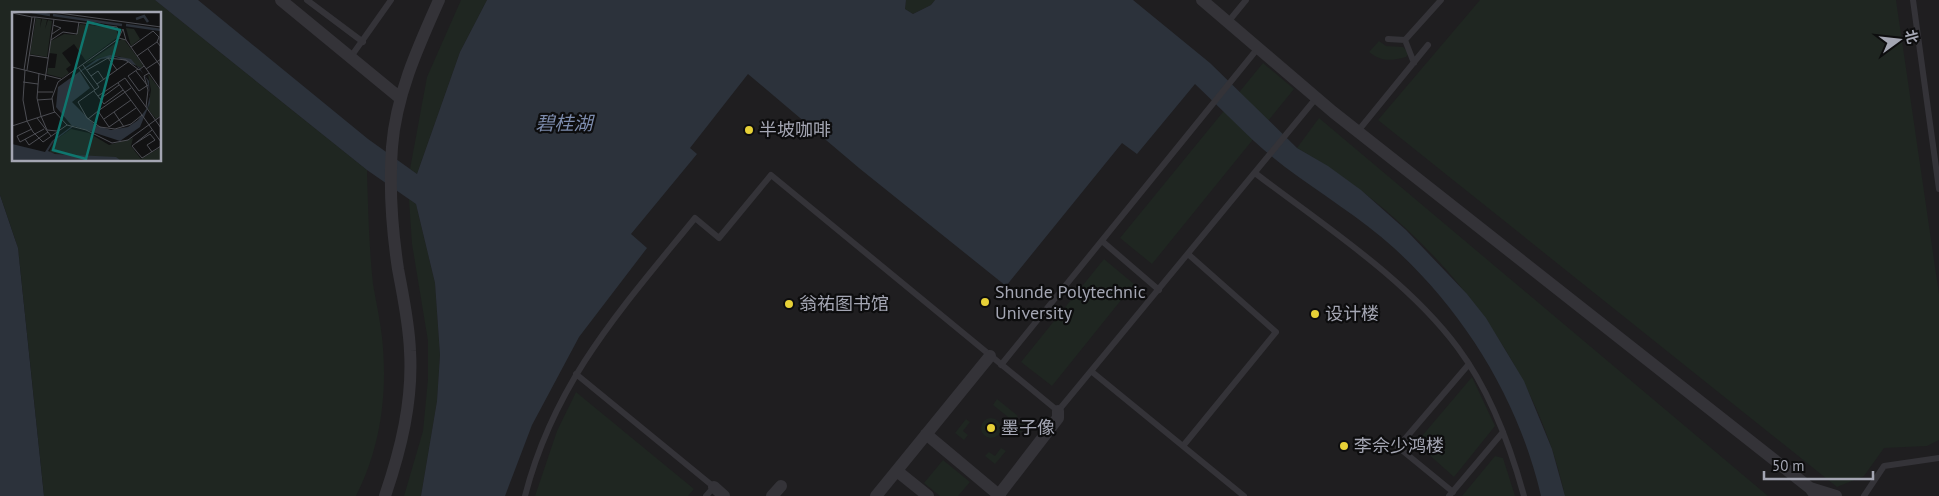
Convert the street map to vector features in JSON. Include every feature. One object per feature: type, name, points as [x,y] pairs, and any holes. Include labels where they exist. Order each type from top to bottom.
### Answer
[{"type":"street","points":[[280,0],[400,98]]},
{"type":"street","points":[[1202,0],[1358,131],[1813,492],[1836,496]]},
{"type":"street","points":[[385,496],[397,463],[406,420],[410,386],[410,351],[391,194],[392,147],[400,98],[418,46],[437,1]]},
{"type":"street","points":[[876,496],[990,356]]},
{"type":"street","points":[[926,434],[999,496],[1058,418],[1058,411]]},
{"type":"street","points":[[897,471],[928,496]]},
{"type":"street","points":[[772,496],[781,486]]},
{"type":"lane","points":[[307,0],[363,42]]},
{"type":"lane","points":[[350,58],[391,0]]},
{"type":"lane","points":[[1228,22],[1246,0]]},
{"type":"lane","points":[[1406,40],[1441,0]]},
{"type":"lane","points":[[1913,0],[1939,189]]},
{"type":"lane","points":[[1388,39],[1406,40]]},
{"type":"lane","points":[[1406,40],[1414,63]]},
{"type":"lane","points":[[1358,131],[1428,45]]},
{"type":"lane","points":[[1002,365],[1258,48]]},
{"type":"lane","points":[[525,496],[545,433],[576,374],[613,318],[695,218],[719,238],[771,175],[1058,411],[1317,97]]},
{"type":"lane","points":[[1256,173],[1400,285],[1432,317],[1470,364],[1502,432],[1524,496]]},
{"type":"lane","points":[[1102,241],[1159,290]]},
{"type":"lane","points":[[1183,446],[1276,332],[1188,254]]},
{"type":"lane","points":[[1470,364],[1398,447],[1451,494],[1502,432]]},
{"type":"lane","points":[[1091,371],[1244,496]]},
{"type":"lane","points":[[576,374],[714,493]]},
{"type":"lane","points":[[1864,496],[1884,466],[1939,458]]},
{"type":"shaded area","name":"Shunde Polytechnic University","points":[[0,0],[1939,0],[1939,496],[61,496],[2,162]]},
{"type":"shaded area","points":[[0,0],[155,0],[367,170],[373,284],[382,337],[384,378],[381,419],[377,439],[365,477],[356,496],[44,496],[18,248],[0,195]]},
{"type":"shaded area","points":[[461,0],[487,0],[460,52],[417,174],[410,169],[427,77]]},
{"type":"shaded area","points":[[906,0],[935,0],[931,5],[913,14],[905,9]]},
{"type":"shaded area","points":[[1480,0],[1896,0],[1939,294],[1939,440],[1927,446],[1884,448],[1864,476],[1837,487],[1378,120]]},
{"type":"shaded area","points":[[1379,41],[1386,46],[1403,47],[1409,53],[1406,57],[1396,59],[1378,58],[1369,52]]},
{"type":"shaded area","points":[[1263,63],[1294,89],[1152,264],[1120,238]]},
{"type":"shaded area","points":[[1319,118],[1768,496],[1565,496],[1550,442],[1528,390],[1500,341],[1467,295],[1430,252],[1389,213],[1344,178],[1297,148]]},
{"type":"shaded area","points":[[409,199],[416,204],[435,283],[440,355],[437,401],[421,496],[404,496],[423,431],[428,379],[428,341],[412,244]]},
{"type":"shaded area","points":[[1104,259],[1134,284],[1052,386],[1021,362]]},
{"type":"shaded area","points":[[1472,377],[1495,426],[1454,477],[1416,443]]},
{"type":"shaded area","points":[[576,392],[694,489],[688,496],[535,496],[557,431]]},
{"type":"shaded area","points":[[997,399],[1018,416],[1013,421],[993,405]]},
{"type":"shaded area","points":[[991,418],[998,421],[1001,428],[998,435],[991,438],[984,435],[981,428],[984,421]]},
{"type":"shaded area","points":[[966,419],[970,422],[963,431],[968,435],[964,440],[955,433]]},
{"type":"shaded area","points":[[1023,420],[1028,423],[1016,438],[1012,435]]},
{"type":"shaded area","points":[[1001,448],[1006,451],[995,464],[985,456],[989,452],[995,456]]},
{"type":"shaded area","points":[[1495,456],[1503,458],[1515,496],[1462,496]]},
{"type":"shaded area","points":[[943,460],[970,482],[958,496],[940,496],[924,483]]},
{"type":"water","name":"碧桂湖","points":[[155,0],[198,0],[368,139],[417,174],[460,52],[487,0],[906,0],[905,9],[913,14],[931,5],[935,0],[1133,0],[1210,63],[1297,148],[1328,166],[1361,190],[1406,230],[1467,294],[1486,318],[1524,381],[1552,449],[1565,496],[1541,496],[1519,426],[1504,393],[1466,330],[1420,274],[1368,226],[1273,158],[1195,84],[1137,154],[1122,143],[1006,286],[859,168],[748,74],[690,148],[697,154],[631,234],[647,248],[579,337],[532,425],[505,496],[421,496],[437,401],[440,355],[435,283],[416,204],[367,170]]},
{"type":"water","points":[[0,195],[18,248],[44,496],[0,496]]},
{"type":"place","name":"半坡咖啡","points":[[749,130]]},
{"type":"place","name":"Shunde Polytechnic University","points":[[985,302]]},
{"type":"place","name":"翁祐图书馆","points":[[789,304]]},
{"type":"place","name":"设计楼","points":[[1315,314]]},
{"type":"place","name":"墨子像","points":[[991,428]]},
{"type":"place","name":"李佘少鸿楼","points":[[1344,446]]}]
